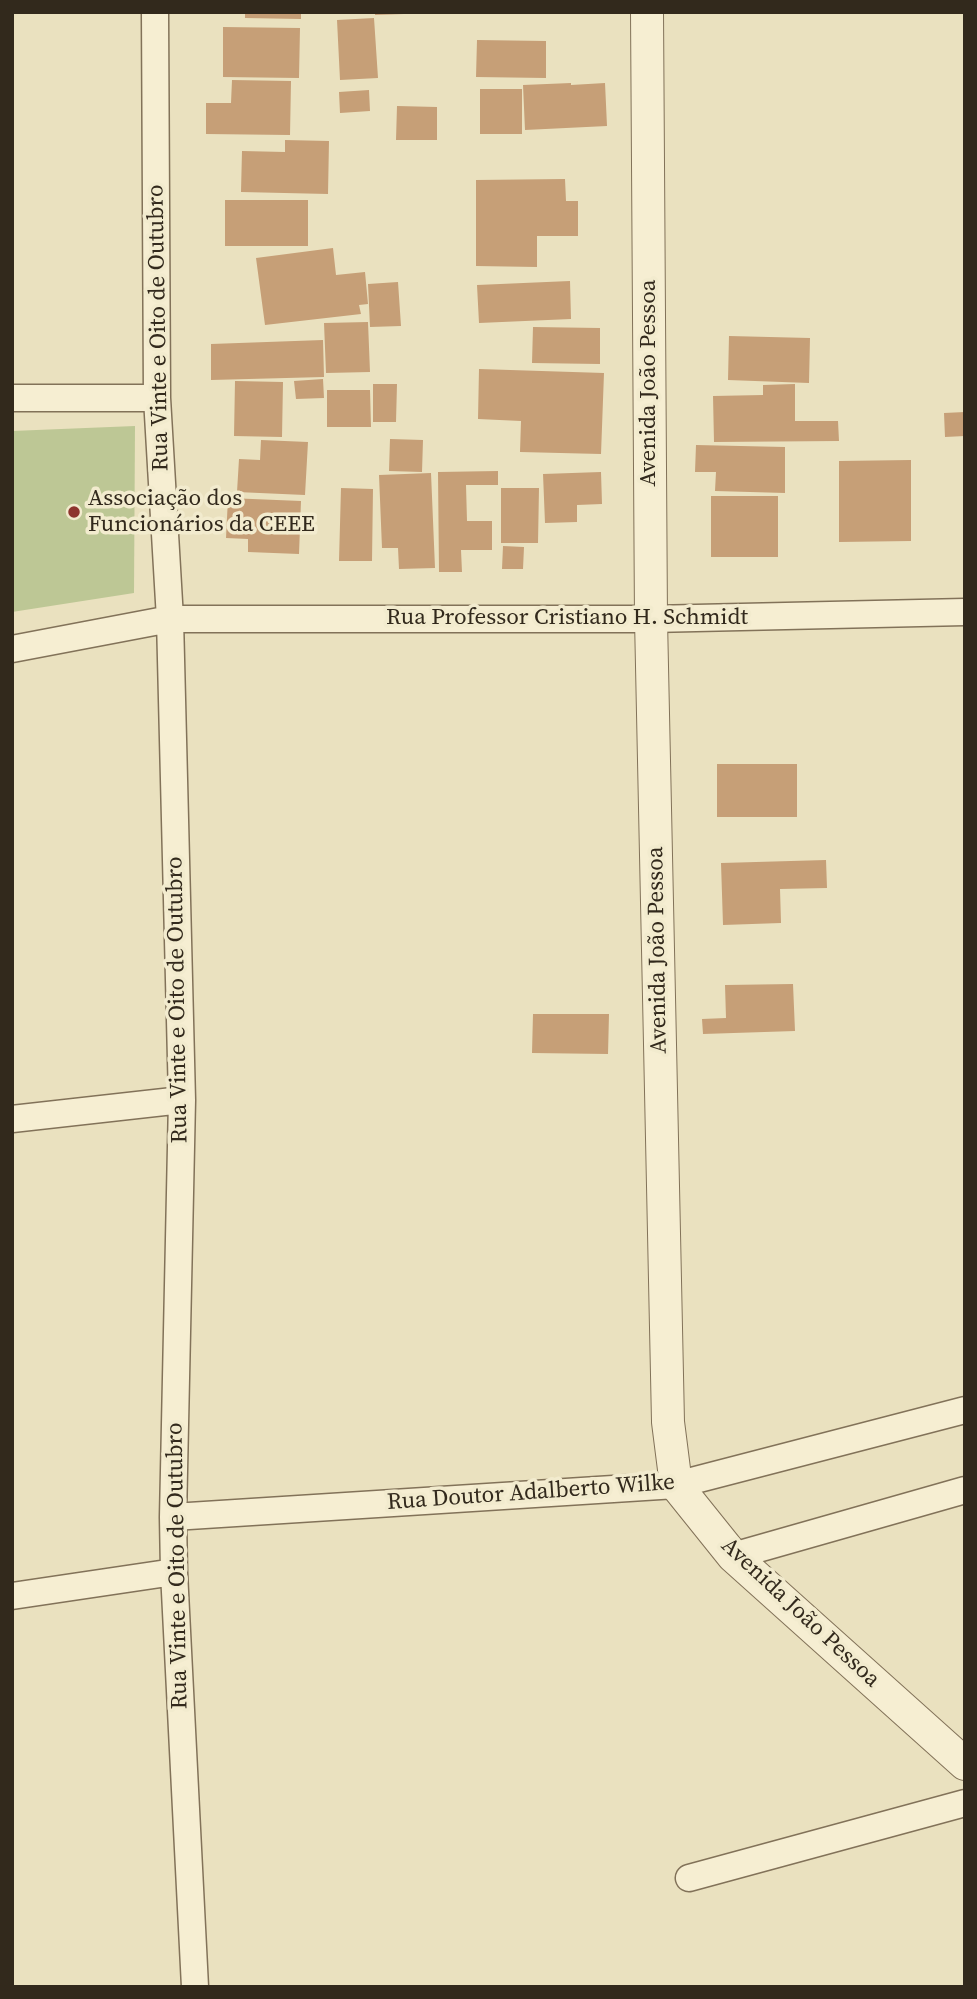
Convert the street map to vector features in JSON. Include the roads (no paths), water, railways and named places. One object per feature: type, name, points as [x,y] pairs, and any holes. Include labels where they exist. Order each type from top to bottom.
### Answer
[{"type":"street","name":"Rua Vinte e Oito de Outubro","points":[[155,12],[157,398],[170,619],[182,1100],[174,1573],[195,1987]]},
{"type":"street","name":"Avenida João Pessoa","points":[[647,12],[651,620],[668,1422],[676,1485],[733,1556],[965,1764]]},
{"type":"street","points":[[12,398],[157,398]]},
{"type":"street","name":"Rua Professor Cristiano H. Schmidt","points":[[12,649],[170,619],[651,620],[965,612]]},
{"type":"street","points":[[12,1119],[182,1100]]},
{"type":"street","name":"Rua Doutor Adalberto Wilke","points":[[173,1517],[676,1485],[965,1410]]},
{"type":"street","points":[[733,1556],[965,1490]]},
{"type":"street","points":[[12,1596],[174,1573]]},
{"type":"street","points":[[689,1878],[965,1803]]},
{"type":"place","name":"Associação dos Funcionários da CEEE","points":[[74,512]]}]
